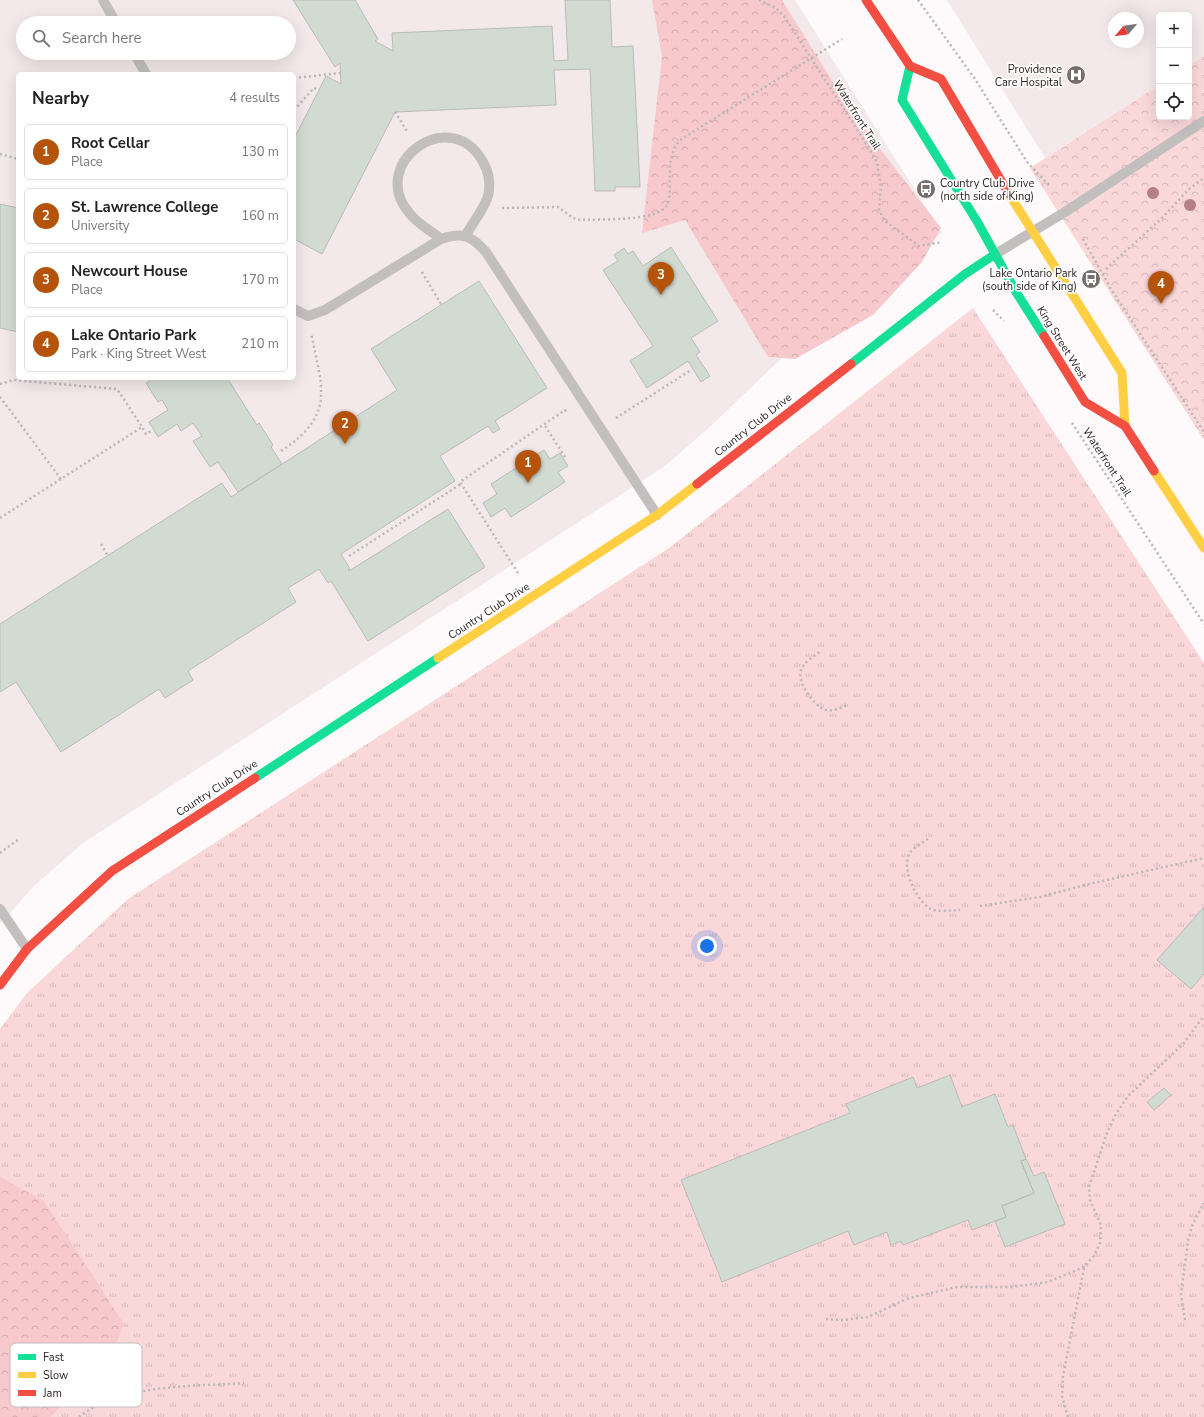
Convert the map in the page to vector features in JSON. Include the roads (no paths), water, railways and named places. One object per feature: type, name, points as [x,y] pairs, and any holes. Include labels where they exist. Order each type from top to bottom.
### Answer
[{"type":"street","points":[[866,0],[910,66]]},
{"type":"street","name":"King Street West","points":[[1125,426],[1122,373],[1032,231],[941,79],[910,66],[902,100],[978,223],[994,255],[1085,402],[1125,426],[1203,544]]},
{"type":"street","name":"Country Club Drive","points":[[0,985],[27,949],[112,871],[657,515],[965,274],[994,255]]},
{"type":"lane","points":[[103,0],[112,16]]},
{"type":"lane","points":[[138,60],[145,72]]},
{"type":"lane","points":[[994,255],[1065,212],[1204,120]]},
{"type":"lane","points":[[441,239],[410,215],[402,202],[398,187],[400,172],[406,157],[416,147],[429,140],[444,138],[459,140],[472,147],[482,158],[488,172],[490,186],[487,201],[466,235]]},
{"type":"lane","points":[[296,310],[308,316],[325,310],[441,239],[452,235],[466,235],[478,242],[486,252],[657,515]]},
{"type":"lane","points":[[0,909],[27,949]]},
{"type":"place","name":"Providence Care Hospital","points":[[1076,75]]},
{"type":"place","name":"Country Club Drive (north side of King)","points":[[926,189]]},
{"type":"place","name":"Lake Ontario Park (south side of King)","points":[[1091,279]]},
{"type":"place","name":"Newcourt House","points":[[661,295]]},
{"type":"place","name":"Lake Ontario Park","points":[[1161,304]]},
{"type":"place","name":"St. Lawrence College","points":[[345,444]]},
{"type":"place","name":"Root Cellar","points":[[528,483]]}]
